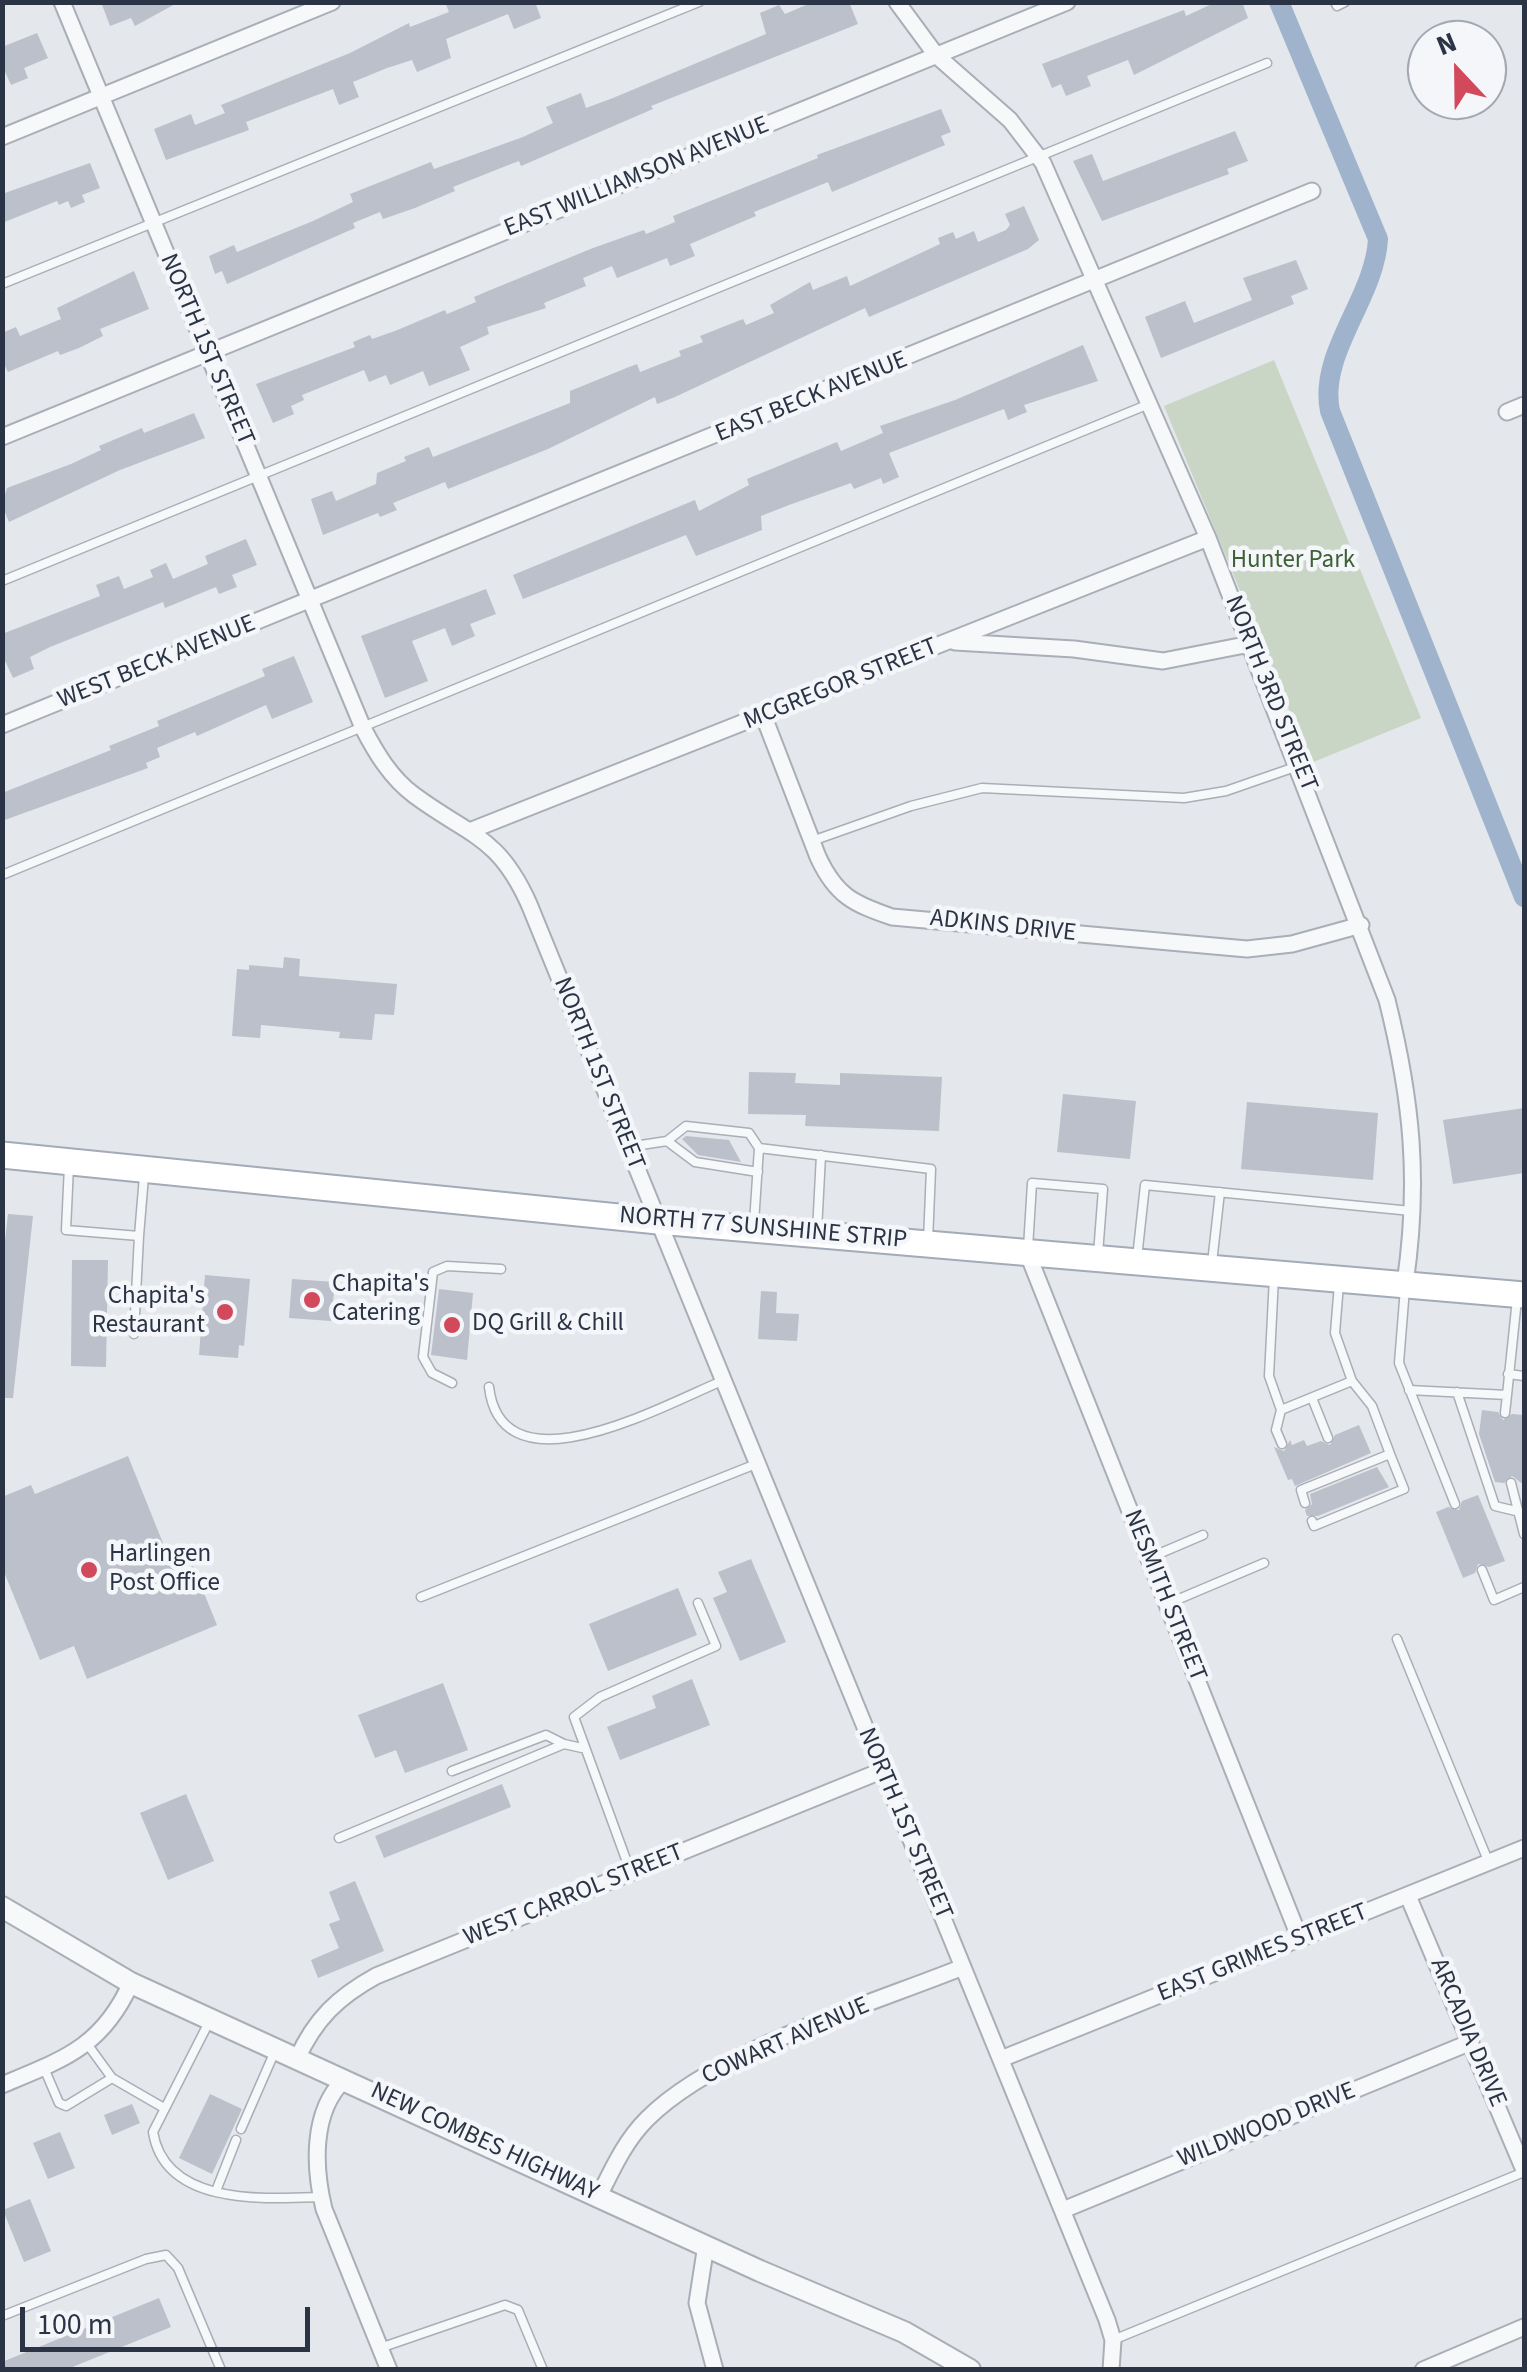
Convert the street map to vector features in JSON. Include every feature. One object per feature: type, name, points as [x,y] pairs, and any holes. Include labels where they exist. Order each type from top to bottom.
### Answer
[{"type":"main road","name":"NORTH 77 SUNSHINE STRIP","points":[[2,1155],[754,1229],[1521,1295]]},
{"type":"street","name":"NORTH 1ST STREET","points":[[62,2],[362,728],[378,757],[405,787],[472,830],[516,874],[1063,2210],[1112,2340],[1112,2370]]},
{"type":"street","points":[[2,137],[332,2]]},
{"type":"street","name":"NORTH 3RD STREET","points":[[897,2],[936,56],[1010,120],[1038,157],[1208,538],[1386,1000],[1406,1076],[1416,1212],[1405,1284]]},
{"type":"street","name":"EAST WILLIAMSON AVENUE","points":[[2,437],[1066,2]]},
{"type":"street","name":"EAST BECK AVENUE","points":[[311,601],[1312,192]]},
{"type":"street","points":[[1508,412],[1524,405]]},
{"type":"street","name":"MCGREGOR STREET","points":[[472,830],[1208,538]]},
{"type":"street","name":"WEST BECK AVENUE","points":[[2,725],[311,601]]},
{"type":"street","points":[[951,642],[1074,648],[1164,661],[1250,644]]},
{"type":"street","name":"ADKINS DRIVE","points":[[764,717],[826,875],[852,903],[892,917],[1247,948],[1303,942],[1360,925]]},
{"type":"street","name":"NESMITH STREET","points":[[1028,1252],[1300,1939]]},
{"type":"street","name":"WEST CARROL STREET","points":[[298,2059],[308,2035],[334,2003],[376,1976],[882,1771]]},
{"type":"street","name":"EAST GRIMES STREET","points":[[1001,2059],[1524,1848]]},
{"type":"street","name":"ARCADIA DRIVE","points":[[1408,1896],[1524,2171]]},
{"type":"street","name":"NEW COMBES HIGHWAY","points":[[2,1907],[131,1983],[706,2246],[904,2332],[970,2370]]},
{"type":"street","name":"COWART AVENUE","points":[[599,2196],[623,2146],[648,2117],[720,2066],[963,1966]]},
{"type":"street","points":[[2,2085],[88,2045],[119,2009],[131,1983]]},
{"type":"street","name":"WILDWOOD DRIVE","points":[[1063,2210],[1472,2042]]},
{"type":"street","points":[[344,2080],[334,2090],[318,2138],[321,2197],[389,2370]]},
{"type":"street","points":[[706,2246],[697,2303],[715,2370]]},
{"type":"street","points":[[1423,2370],[1524,2327]]},
{"type":"lane","points":[[2,284],[699,2]]},
{"type":"lane","points":[[1335,2],[1345,2]]},
{"type":"lane","points":[[2,581],[1267,64]]},
{"type":"lane","points":[[2,875],[1149,404]]},
{"type":"lane","points":[[812,841],[911,806],[982,788],[1184,798],[1226,791],[1298,766]]},
{"type":"lane","points":[[628,1147],[667,1141],[686,1126],[712,1134],[749,1133],[759,1148],[754,1229]]},
{"type":"lane","points":[[667,1141],[695,1162],[758,1172]]},
{"type":"lane","points":[[759,1148],[931,1169],[928,1244]]},
{"type":"lane","points":[[817,1234],[822,1155]]},
{"type":"lane","points":[[70,1162],[66,1230],[138,1236]]},
{"type":"lane","points":[[134,1334],[144,1168]]},
{"type":"lane","points":[[1028,1252],[1032,1183],[1103,1190],[1097,1258]]},
{"type":"lane","points":[[1137,1262],[1145,1185],[1416,1212]]},
{"type":"lane","points":[[1212,1268],[1220,1192]]},
{"type":"lane","points":[[452,1384],[432,1373],[424,1357],[433,1272],[447,1266],[501,1269]]},
{"type":"lane","points":[[1274,1273],[1269,1376],[1281,1410],[1276,1430],[1282,1444]]},
{"type":"lane","points":[[1312,1521],[1314,1526],[1404,1489],[1372,1406],[1352,1381],[1335,1333],[1340,1279]]},
{"type":"lane","points":[[1405,1284],[1399,1363],[1454,1504]]},
{"type":"lane","points":[[1505,1413],[1521,1295]]},
{"type":"lane","points":[[1508,1374],[1524,1376]]},
{"type":"lane","points":[[488,1387],[491,1409],[507,1428],[560,1440],[613,1426],[723,1380]]},
{"type":"lane","points":[[1281,1410],[1352,1381]]},
{"type":"lane","points":[[1408,1390],[1506,1396]]},
{"type":"lane","points":[[1457,1392],[1495,1506],[1520,1513]]},
{"type":"lane","points":[[1312,1398],[1328,1438]]},
{"type":"lane","points":[[1301,1490],[1390,1454]]},
{"type":"lane","points":[[1337,1460],[1341,1488]]},
{"type":"lane","points":[[422,1597],[757,1464]]},
{"type":"lane","points":[[1358,1467],[1364,1480]]},
{"type":"lane","points":[[1296,1477],[1305,1504]]},
{"type":"lane","points":[[1511,1483],[1524,1534]]},
{"type":"lane","points":[[1316,1484],[1321,1497]]},
{"type":"lane","points":[[1149,1558],[1203,1535]]},
{"type":"lane","points":[[1167,1604],[1264,1564]]},
{"type":"lane","points":[[1482,1570],[1494,1600],[1524,1587]]},
{"type":"lane","points":[[631,1873],[582,1748],[574,1717],[600,1697],[716,1646],[698,1603]]},
{"type":"lane","points":[[1397,1639],[1490,1863]]},
{"type":"lane","points":[[452,1771],[546,1736],[582,1748]]},
{"type":"lane","points":[[339,1838],[564,1744]]},
{"type":"lane","points":[[210,2019],[153,2132],[164,2165],[199,2187],[216,2191],[262,2198],[321,2197]]},
{"type":"lane","points":[[88,2045],[112,2078],[164,2108]]},
{"type":"lane","points":[[240,2129],[276,2049]]},
{"type":"lane","points":[[44,2068],[59,2103],[66,2106],[112,2078]]},
{"type":"lane","points":[[216,2191],[236,2140]]},
{"type":"lane","points":[[1112,2340],[1524,2171]]},
{"type":"lane","points":[[2,2316],[146,2259],[166,2256],[178,2268],[221,2370]]},
{"type":"lane","points":[[380,2348],[504,2305],[518,2310],[543,2370]]},
{"type":"green space","name":"Hunter Park","points":[[1274,360],[1421,718],[1311,763],[1164,406]]},
{"type":"building","points":[[101,2],[177,3],[135,26],[131,18],[110,26]]},
{"type":"building","points":[[445,2],[535,2],[541,18],[514,29],[508,14],[446,39],[451,58],[417,72],[412,60],[387,68],[353,82],[359,97],[339,105],[333,89],[246,122],[249,130],[166,160],[154,129],[191,114],[195,125],[225,113],[221,105],[350,53],[409,23],[410,27],[449,12]]},
{"type":"building","points":[[813,2],[849,2],[858,24],[651,106],[653,109],[521,166],[519,161],[453,187],[455,191],[415,208],[383,219],[380,212],[353,223],[355,228],[227,284],[222,271],[215,274],[209,256],[234,245],[237,252],[313,221],[353,202],[350,194],[431,162],[434,169],[523,137],[553,123],[546,107],[581,93],[586,108],[613,98],[766,34],[760,13],[779,5],[785,14]]},
{"type":"building","points":[[1216,2],[1242,2],[1248,18],[1134,75],[1128,60],[1087,76],[1091,86],[1066,96],[1061,84],[1052,88],[1042,64],[1184,10],[1186,16]]},
{"type":"building","points":[[37,33],[48,58],[24,68],[28,78],[11,85],[2,65],[2,47]]},
{"type":"building","points":[[941,109],[951,132],[941,136],[945,145],[832,192],[828,182],[754,212],[756,216],[690,244],[695,256],[670,266],[667,258],[617,278],[612,266],[583,278],[586,286],[544,303],[546,308],[487,327],[489,334],[460,347],[470,370],[429,386],[423,371],[390,385],[386,375],[369,382],[364,370],[302,395],[304,400],[291,406],[294,414],[273,423],[256,384],[355,347],[353,342],[370,335],[372,339],[445,310],[447,314],[476,302],[474,297],[488,291],[593,248],[644,230],[646,234],[675,222],[673,216],[818,158],[817,155]]},
{"type":"building","points":[[1235,131],[1248,161],[1227,169],[1229,174],[1102,221],[1073,161],[1092,154],[1103,181]]},
{"type":"building","points":[[90,163],[100,188],[82,195],[85,202],[71,208],[68,201],[59,205],[57,201],[2,223],[2,194]]},
{"type":"building","points":[[1024,206],[1039,240],[1028,249],[869,317],[865,308],[675,397],[657,404],[655,397],[548,449],[448,489],[445,482],[393,503],[397,510],[380,517],[378,513],[323,535],[311,499],[332,491],[336,501],[376,484],[377,473],[406,461],[404,457],[429,447],[433,457],[570,403],[570,391],[637,364],[640,372],[681,356],[679,351],[703,342],[700,336],[743,319],[746,325],[774,313],[770,305],[810,282],[813,290],[847,276],[850,286],[940,244],[938,238],[953,232],[956,239],[974,231],[978,242],[1006,230],[1010,225],[1005,214]]},
{"type":"building","points":[[1296,260],[1308,289],[1291,296],[1294,304],[1161,358],[1145,317],[1185,301],[1194,323],[1252,300],[1243,278]]},
{"type":"building","points":[[134,271],[149,309],[100,329],[103,336],[79,348],[60,355],[58,351],[8,372],[2,360],[2,333],[16,327],[20,336],[61,319],[57,308]]},
{"type":"building","points":[[1083,345],[1098,381],[1024,405],[1027,412],[1008,420],[1004,409],[889,453],[899,477],[883,484],[881,478],[854,489],[851,483],[789,505],[761,516],[762,530],[696,556],[686,535],[523,599],[513,575],[695,500],[699,511],[749,485],[747,479],[837,442],[841,451],[883,433],[880,426],[955,400]]},
{"type":"building","points":[[194,413],[205,438],[120,470],[9,522],[2,505],[7,488],[71,464],[101,450],[99,446],[142,428],[144,433]]},
{"type":"building","points":[[246,539],[257,565],[232,575],[237,587],[219,594],[216,587],[165,608],[163,602],[50,647],[30,657],[34,669],[13,678],[2,654],[2,634],[100,596],[96,585],[119,576],[124,589],[153,577],[150,570],[166,563],[173,579],[208,564],[205,556]]},
{"type":"building","points":[[486,589],[496,614],[470,624],[475,636],[452,646],[445,628],[412,641],[428,681],[385,698],[361,636]]},
{"type":"building","points":[[294,656],[313,702],[272,719],[266,705],[197,736],[195,732],[157,748],[160,757],[146,763],[148,768],[2,821],[2,793],[111,750],[109,746],[159,726],[157,721],[265,676],[262,669]]},
{"type":"building","points":[[284,957],[300,959],[299,976],[397,984],[394,1015],[375,1014],[372,1040],[339,1038],[340,1032],[261,1025],[260,1038],[232,1036],[237,969],[249,970],[249,965],[283,968]]},
{"type":"building","points":[[749,1072],[796,1073],[795,1083],[840,1085],[840,1073],[942,1077],[939,1131],[805,1126],[806,1115],[748,1114]]},
{"type":"building","points":[[1063,1094],[1136,1101],[1130,1159],[1057,1152]]},
{"type":"building","points":[[1247,1102],[1378,1113],[1373,1180],[1241,1169]]},
{"type":"building","points":[[1524,1108],[1524,1173],[1453,1184],[1443,1120]]},
{"type":"building","points":[[686,1136],[729,1140],[741,1162],[698,1155],[682,1139]]},
{"type":"building","points":[[8,1214],[33,1216],[13,1398],[2,1398],[2,1267]]},
{"type":"building","points":[[72,1260],[108,1260],[106,1367],[71,1366]]},
{"type":"building","name":"Chapita's Restaurant","points":[[205,1275],[250,1279],[244,1346],[239,1345],[238,1358],[199,1355]]},
{"type":"building","name":"Chapita's Catering","points":[[292,1279],[335,1282],[331,1321],[289,1318]]},
{"type":"building","name":"DQ Grill & Chill","points":[[439,1289],[473,1293],[467,1360],[431,1355]]},
{"type":"building","points":[[761,1291],[777,1292],[776,1313],[799,1314],[797,1341],[758,1339]]},
{"type":"building","points":[[1482,1410],[1498,1412],[1503,1420],[1512,1414],[1524,1415],[1524,1485],[1512,1476],[1504,1483],[1495,1482],[1479,1434]]},
{"type":"building","points":[[1359,1425],[1371,1453],[1295,1486],[1292,1479],[1288,1480],[1274,1447],[1284,1451],[1290,1440],[1292,1445],[1304,1440],[1307,1446],[1321,1441],[1330,1445],[1335,1435]]},
{"type":"building","name":"Harlingen Post Office","points":[[128,1456],[175,1573],[193,1566],[217,1625],[87,1679],[74,1646],[40,1660],[2,1567],[2,1497],[31,1485],[35,1494]]},
{"type":"building","points":[[1377,1467],[1389,1487],[1318,1516],[1307,1516],[1305,1510],[1312,1504],[1310,1494]]},
{"type":"building","points":[[1478,1495],[1505,1561],[1489,1567],[1478,1564],[1475,1573],[1463,1578],[1436,1512],[1448,1507],[1459,1510],[1462,1501]]},
{"type":"building","points":[[751,1559],[786,1642],[740,1661],[713,1598],[727,1592],[718,1572]]},
{"type":"building","points":[[678,1588],[697,1635],[608,1671],[589,1624]]},
{"type":"building","points":[[692,1679],[710,1725],[620,1760],[607,1727],[656,1708],[652,1696]]},
{"type":"building","points":[[443,1683],[468,1750],[405,1773],[396,1750],[375,1758],[358,1715]]},
{"type":"building","points":[[502,1784],[511,1807],[384,1858],[375,1836]]},
{"type":"building","points":[[186,1794],[214,1861],[168,1880],[140,1813]]},
{"type":"building","points":[[355,1881],[384,1951],[318,1978],[311,1960],[339,1948],[329,1924],[340,1920],[329,1892]]},
{"type":"building","points":[[210,2094],[242,2109],[212,2174],[179,2158]]},
{"type":"building","points":[[132,2104],[140,2123],[112,2135],[104,2115]]},
{"type":"building","points":[[60,2132],[75,2168],[48,2179],[33,2143]]},
{"type":"building","points":[[30,2199],[51,2251],[24,2262],[3,2210]]},
{"type":"building","points":[[159,2298],[171,2327],[65,2370],[2,2370],[2,2362]]},
{"type":"waterway","points":[[1279,2],[1378,239],[1368,283],[1332,368],[1328,389],[1330,411],[1524,897]]},
{"type":"place","name":"Chapita's Catering","points":[[312,1300]]},
{"type":"place","name":"Chapita's Restaurant","points":[[225,1312]]},
{"type":"place","name":"DQ Grill & Chill","points":[[452,1325]]},
{"type":"place","name":"Harlingen Post Office","points":[[89,1570]]}]
